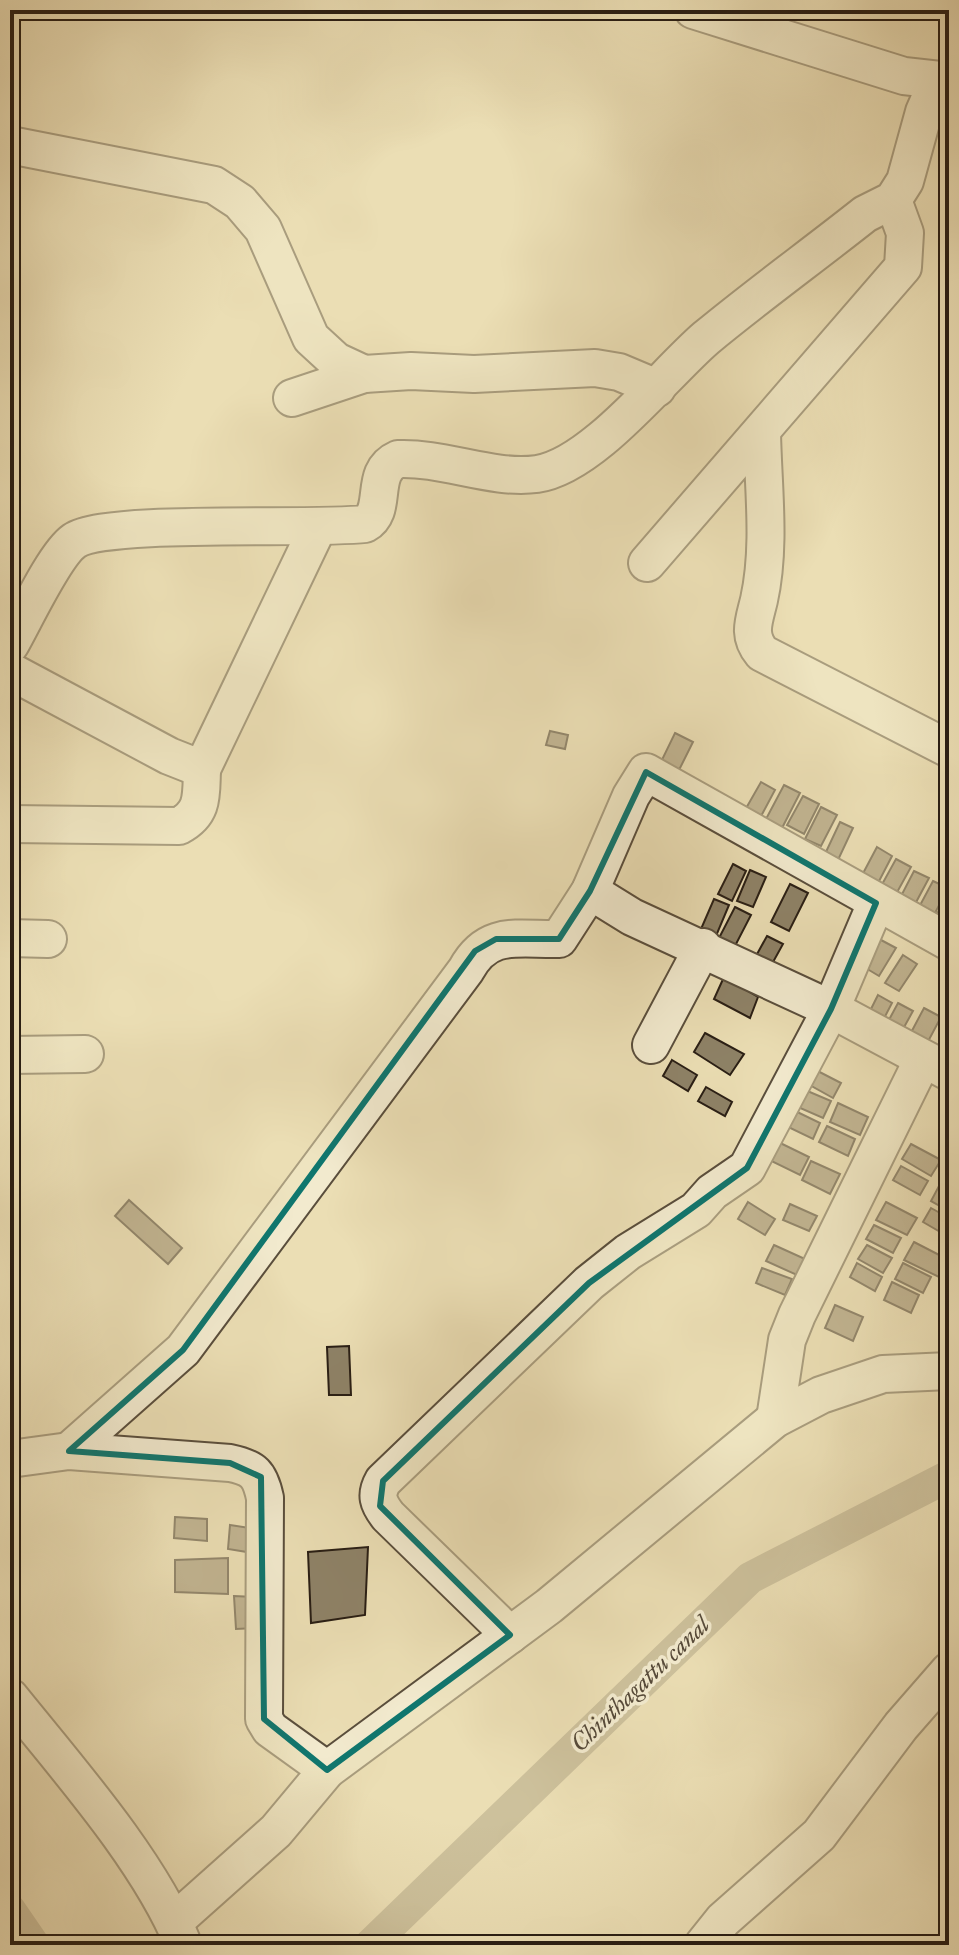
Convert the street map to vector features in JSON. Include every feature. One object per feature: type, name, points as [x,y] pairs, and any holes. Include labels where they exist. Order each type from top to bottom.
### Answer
[{"type":"street","points":[[10,645],[62,555],[75,540],[121,530],[365,524],[372,520],[381,475],[387,464],[398,459],[522,474],[558,467],[581,453],[657,388],[704,340],[865,214],[893,200],[905,181],[924,112],[943,81],[904,76],[693,10]]},
{"type":"street","points":[[10,145],[214,185],[240,202],[263,229],[311,338],[336,361],[364,374]]},
{"type":"street","points":[[647,563],[903,267],[905,233],[893,200]]},
{"type":"street","points":[[292,398],[364,374],[595,368],[619,372],[657,388]]},
{"type":"street","points":[[762,432],[764,575],[752,628],[755,644],[762,653],[949,749]]},
{"type":"street","points":[[10,824],[179,826],[194,818],[200,806],[202,769],[318,527]]},
{"type":"street","points":[[10,671],[169,756],[202,769]]},
{"type":"street","points":[[69,1451],[183,1350],[466,970],[475,951],[496,939],[559,939],[590,891],[631,796],[646,772],[949,942]]},
{"type":"street","points":[[590,891],[632,917],[703,947],[831,1009],[936,1066],[797,1315],[787,1340],[775,1419]]},
{"type":"street","points":[[510,1635],[388,1516],[380,1506],[377,1492],[383,1481],[589,1283],[628,1252],[696,1210],[712,1192],[747,1168],[831,1009],[876,903]]},
{"type":"street","points":[[10,938],[48,939]]},
{"type":"street","points":[[651,1045],[703,947]]},
{"type":"street","points":[[10,1055],[85,1054]]},
{"type":"street","points":[[10,1697],[108,1821],[178,1934],[276,1831],[327,1770],[510,1635],[775,1419],[821,1395],[883,1374],[949,1371]]},
{"type":"street","points":[[10,1459],[69,1451],[230,1463],[250,1467],[261,1477],[265,1498],[264,1719],[270,1729],[327,1770]]},
{"type":"street","points":[[703,1945],[723,1920],[819,1835],[901,1726],[949,1671]]},
{"type":"highlighted area","points":[[646,772],[876,903],[831,1009],[747,1168],[589,1283],[383,1481],[380,1506],[510,1635],[327,1770],[264,1719],[261,1477],[230,1463],[69,1451],[183,1350],[475,951],[496,939],[559,939],[590,891]]},
{"type":"building","points":[[550,731],[568,735],[565,749],[546,745]]},
{"type":"building","points":[[675,733],[693,742],[677,774],[659,766]]},
{"type":"building","points":[[761,782],[775,790],[760,818],[745,810]]},
{"type":"building","points":[[784,785],[800,793],[782,828],[766,819]]},
{"type":"building","points":[[803,796],[819,804],[804,834],[787,825]]},
{"type":"building","points":[[821,807],[837,815],[821,846],[805,839]]},
{"type":"building","points":[[840,822],[853,828],[838,860],[825,854]]},
{"type":"building","points":[[877,847],[892,856],[876,887],[860,879]]},
{"type":"building","points":[[896,859],[911,867],[895,896],[880,888]]},
{"type":"building","points":[[733,864],[746,871],[732,901],[718,894]]},
{"type":"building","points":[[750,870],[766,877],[753,907],[737,901]]},
{"type":"building","points":[[914,871],[929,878],[914,906],[900,898]]},
{"type":"building","points":[[933,881],[948,888],[933,917],[918,909]]},
{"type":"building","points":[[790,884],[808,893],[789,931],[771,922]]},
{"type":"building","points":[[949,893],[949,923],[934,919]]},
{"type":"building","points":[[714,899],[729,905],[716,936],[701,929]]},
{"type":"building","points":[[735,907],[751,915],[735,946],[719,938]]},
{"type":"building","points":[[767,936],[783,944],[767,973],[751,965]]},
{"type":"building","points":[[881,940],[896,948],[879,976],[864,967]]},
{"type":"building","points":[[903,955],[917,964],[899,991],[885,983]]},
{"type":"building","points":[[724,977],[758,997],[750,1018],[714,999]]},
{"type":"building","points":[[878,995],[892,1003],[879,1028],[865,1021]]},
{"type":"building","points":[[898,1003],[913,1011],[898,1038],[883,1031]]},
{"type":"building","points":[[924,1008],[941,1017],[923,1051],[906,1042]]},
{"type":"building","points":[[705,1033],[744,1054],[730,1075],[694,1052]]},
{"type":"building","points":[[672,1060],[697,1075],[688,1091],[663,1076]]},
{"type":"building","points":[[806,1065],[841,1083],[833,1098],[799,1079]]},
{"type":"building","points":[[706,1087],[732,1102],[725,1116],[698,1101]]},
{"type":"building","points":[[798,1087],[831,1101],[823,1118],[791,1104]]},
{"type":"building","points":[[838,1103],[868,1117],[860,1135],[830,1122]]},
{"type":"building","points":[[789,1108],[820,1123],[813,1139],[782,1124]]},
{"type":"building","points":[[827,1126],[855,1139],[848,1156],[819,1142]]},
{"type":"building","points":[[770,1138],[809,1157],[800,1175],[761,1156]]},
{"type":"building","points":[[911,1144],[941,1160],[931,1176],[902,1159]]},
{"type":"building","points":[[811,1161],[840,1174],[830,1194],[802,1180]]},
{"type":"building","points":[[901,1166],[928,1181],[920,1195],[893,1180]]},
{"type":"building","points":[[939,1186],[949,1191],[949,1211],[931,1201]]},
{"type":"building","points":[[129,1200],[182,1248],[168,1264],[115,1216]]},
{"type":"building","points":[[748,1202],[775,1219],[765,1235],[738,1219]]},
{"type":"building","points":[[886,1202],[917,1218],[907,1235],[876,1220]]},
{"type":"building","points":[[790,1204],[817,1216],[809,1231],[783,1220]]},
{"type":"building","points":[[931,1208],[949,1218],[949,1237],[923,1222]]},
{"type":"building","points":[[874,1225],[901,1238],[893,1253],[866,1239]]},
{"type":"building","points":[[914,1242],[949,1260],[941,1278],[904,1260]]},
{"type":"building","points":[[774,1245],[805,1259],[797,1275],[766,1261]]},
{"type":"building","points":[[867,1245],[892,1258],[883,1273],[858,1259]]},
{"type":"building","points":[[857,1263],[882,1277],[875,1291],[850,1277]]},
{"type":"building","points":[[903,1263],[931,1277],[923,1293],[895,1279]]},
{"type":"building","points":[[762,1268],[792,1279],[785,1295],[756,1283]]},
{"type":"building","points":[[892,1282],[919,1295],[911,1313],[884,1300]]},
{"type":"building","points":[[835,1305],[863,1317],[853,1341],[825,1328]]},
{"type":"building","points":[[349,1346],[351,1395],[329,1395],[327,1347]]},
{"type":"building","points":[[175,1517],[207,1519],[207,1541],[174,1538]]},
{"type":"building","points":[[230,1525],[250,1528],[247,1552],[228,1549]]},
{"type":"building","points":[[368,1547],[365,1615],[311,1623],[308,1552]]},
{"type":"building","points":[[228,1558],[228,1594],[175,1592],[175,1560]]},
{"type":"building","points":[[234,1596],[254,1597],[256,1628],[236,1629]]},
{"type":"waterway","name":"Chinthagattu canal","points":[[370,1945],[750,1578],[949,1476]]},
{"type":"waterway","points":[[10,1910],[34,1945]]}]
